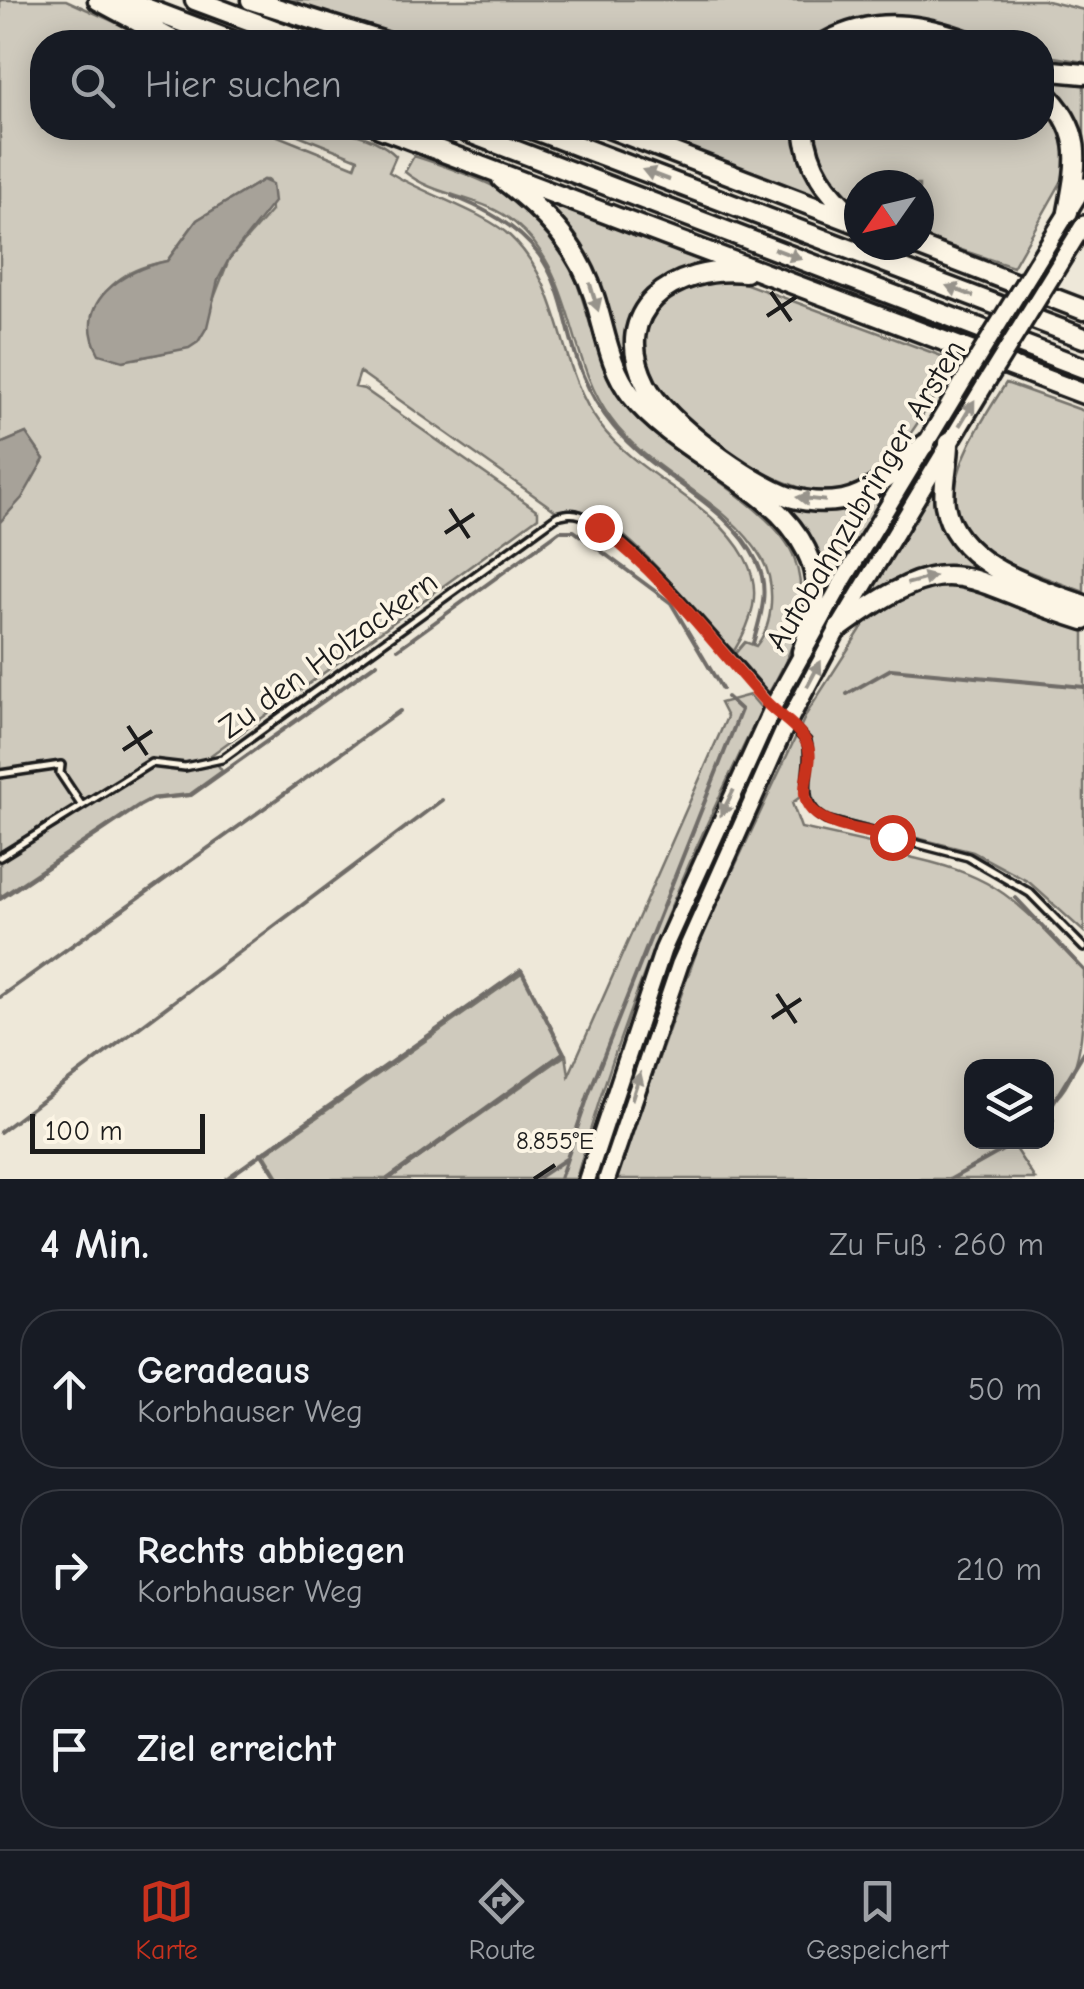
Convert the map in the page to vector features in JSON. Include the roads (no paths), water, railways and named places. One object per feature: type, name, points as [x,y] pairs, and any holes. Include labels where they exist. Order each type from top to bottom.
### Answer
[{"type":"highway","points":[[195,0],[274,30]]},
{"type":"highway","points":[[251,0],[347,30]]},
{"type":"highway","points":[[110,3],[156,30]]},
{"type":"highway","points":[[110,3],[197,30]]},
{"type":"highway","points":[[861,30],[916,25],[932,30]]},
{"type":"highway","points":[[1054,71],[1084,74]]},
{"type":"highway","points":[[1054,101],[1073,129],[1076,163],[1068,212]]},
{"type":"highway","points":[[413,140],[1084,394]]},
{"type":"highway","points":[[488,140],[1084,368]]},
{"type":"highway","points":[[562,140],[1084,338]]},
{"type":"highway","points":[[641,140],[844,217]]},
{"type":"highway","points":[[807,140],[813,168],[828,193],[844,208]]},
{"type":"highway","points":[[486,167],[545,214],[578,256],[617,373],[628,393],[658,424],[760,499],[796,533],[816,583],[815,614],[802,652]]},
{"type":"highway","name":"Autobahnzubringer Arsten","points":[[588,1179],[663,950],[772,709],[925,444],[1084,186]]},
{"type":"highway","name":"Autobahnzubringer Arsten","points":[[607,1179],[680,964],[787,724],[838,629],[1084,224]]},
{"type":"highway","points":[[934,253],[1084,310]]},
{"type":"highway","points":[[770,275],[698,272],[670,283],[653,299],[640,324],[638,356],[640,372],[660,405],[764,485],[818,502],[847,500],[872,488],[925,444]]},
{"type":"highway","points":[[949,444],[944,500],[948,517],[967,548],[1019,578],[1084,605]]},
{"type":"highway","points":[[838,629],[909,582],[945,575],[990,582],[1084,620]]},
{"type":"lane","name":"Zu den Holzackern","points":[[0,857],[152,763],[186,768],[222,759],[557,516],[582,516],[630,552],[806,741],[810,757],[804,790],[812,811],[826,820],[968,858],[1030,894],[1084,948]]},
{"type":"lane","points":[[0,774],[61,765],[60,773],[82,806]]},
{"type":"waterway","points":[[452,196],[499,218],[529,243],[548,270],[560,298],[577,360],[591,393],[614,427],[649,461],[710,507],[744,541],[763,582],[763,602],[753,643]]},
{"type":"waterway","points":[[398,649],[560,531],[574,531],[671,603],[722,689]]},
{"type":"waterway","points":[[0,899],[139,806],[152,799],[191,795],[377,663]]},
{"type":"waterway","points":[[847,694],[891,669],[1084,687]]},
{"type":"waterway","points":[[560,1179],[589,1093],[741,710],[727,697]]},
{"type":"waterway","points":[[0,997],[400,711]]},
{"type":"waterway","points":[[0,1132],[442,800]]},
{"type":"waterway","points":[[1016,898],[1084,970]]},
{"type":"waterway","points":[[226,1179],[521,970],[564,1053]]},
{"type":"waterway","points":[[1054,1101],[1084,1052]]},
{"type":"waterway","points":[[388,1179],[564,1053]]},
{"type":"waterway","points":[[951,1179],[1005,1149]]},
{"type":"waterway","points":[[261,1153],[278,1179]]},
{"type":"waterway","points":[[536,1179],[566,1159]]}]
